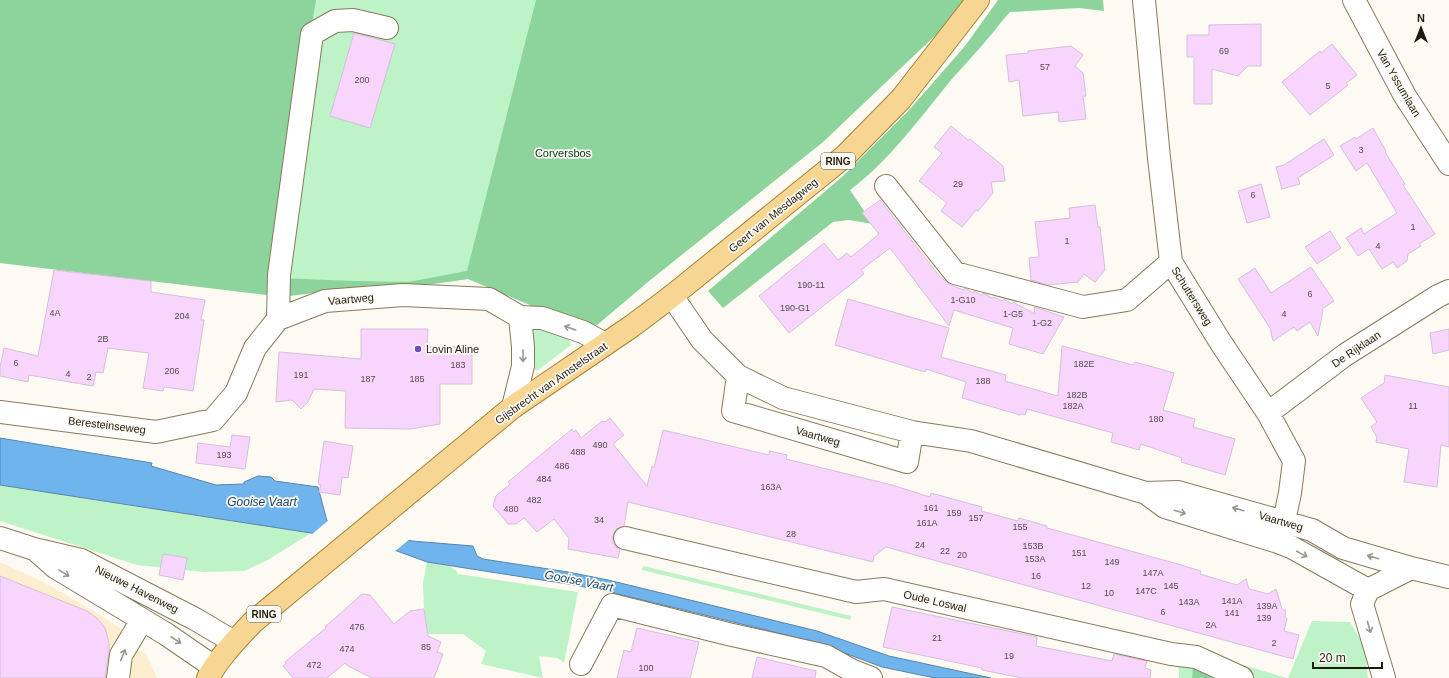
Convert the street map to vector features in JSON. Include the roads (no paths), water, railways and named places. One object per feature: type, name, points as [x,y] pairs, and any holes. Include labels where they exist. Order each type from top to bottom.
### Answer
[{"type":"main road","name":"Geert van Mesdagweg","points":[[672,296],[845,156],[901,99],[978,0]]},
{"type":"main road","name":"Gijsbrecht van Amstelstraat","points":[[234,642],[253,622],[514,407],[632,326],[672,296]]},
{"type":"main road","name":"RING","points":[[211,673],[234,642]]},
{"type":"street","name":"Schuttersweg","points":[[1144,0],[1159,158],[1171,262],[1221,343],[1268,413],[1294,461],[1290,493],[1284,522]]},
{"type":"street","name":"Van Yssumlaan","points":[[1354,0],[1405,96],[1449,164]]},
{"type":"street","points":[[278,320],[279,275],[312,34],[335,21],[353,20],[387,28]]},
{"type":"street","points":[[886,186],[955,273],[1083,307],[1127,300],[1171,262]]},
{"type":"street","name":"De Rijklaan","points":[[1268,413],[1345,355],[1438,296],[1449,291]]},
{"type":"street","name":"Vaartweg","points":[[213,420],[236,393],[255,348],[278,320],[325,301],[403,295],[489,299],[520,317],[542,318],[583,332],[605,344]]},
{"type":"street","name":"Vaartweg","points":[[672,296],[702,340],[738,376],[783,398],[912,432],[971,441],[1146,493],[1178,492],[1312,530],[1343,548],[1411,568],[1449,577]]},
{"type":"street","points":[[514,407],[523,366],[520,317]]},
{"type":"street","name":"Vaartweg","points":[[738,376],[733,410],[906,462],[912,432]]},
{"type":"street","name":"Beresteinseweg","points":[[0,412],[156,432],[213,420]]},
{"type":"street","name":"Vaartweg","points":[[1146,493],[1165,507],[1278,542],[1368,590]]},
{"type":"street","name":"Nieuwe Havenweg","points":[[0,538],[34,549],[81,560],[195,619],[234,642]]},
{"type":"street","name":"Oude Loswal","points":[[625,538],[856,592],[884,589],[1171,654],[1196,657],[1242,678]]},
{"type":"street","name":"Nieuwe Havenweg","points":[[34,549],[55,567],[138,627],[181,643],[211,673]]},
{"type":"street","points":[[1384,678],[1362,604],[1368,590],[1411,568]]},
{"type":"street","points":[[581,664],[612,605],[728,634],[826,656],[857,676]]},
{"type":"street","points":[[118,678],[121,655],[138,627]]},
{"type":"water","name":"Gooise Vaart","points":[[0,438],[152,463],[151,466],[216,485],[244,484],[244,482],[258,476],[271,477],[275,481],[318,487],[327,521],[412,541],[473,546],[477,556],[483,559],[568,572],[608,580],[817,631],[889,656],[991,678],[935,678],[882,667],[815,642],[606,591],[427,562],[397,551],[311,533],[0,485]]},
{"type":"place","name":"Lovin Aline","points":[[418,349]]},
{"type":"park label","name":"Corversbos","points":[[563,153]]}]
